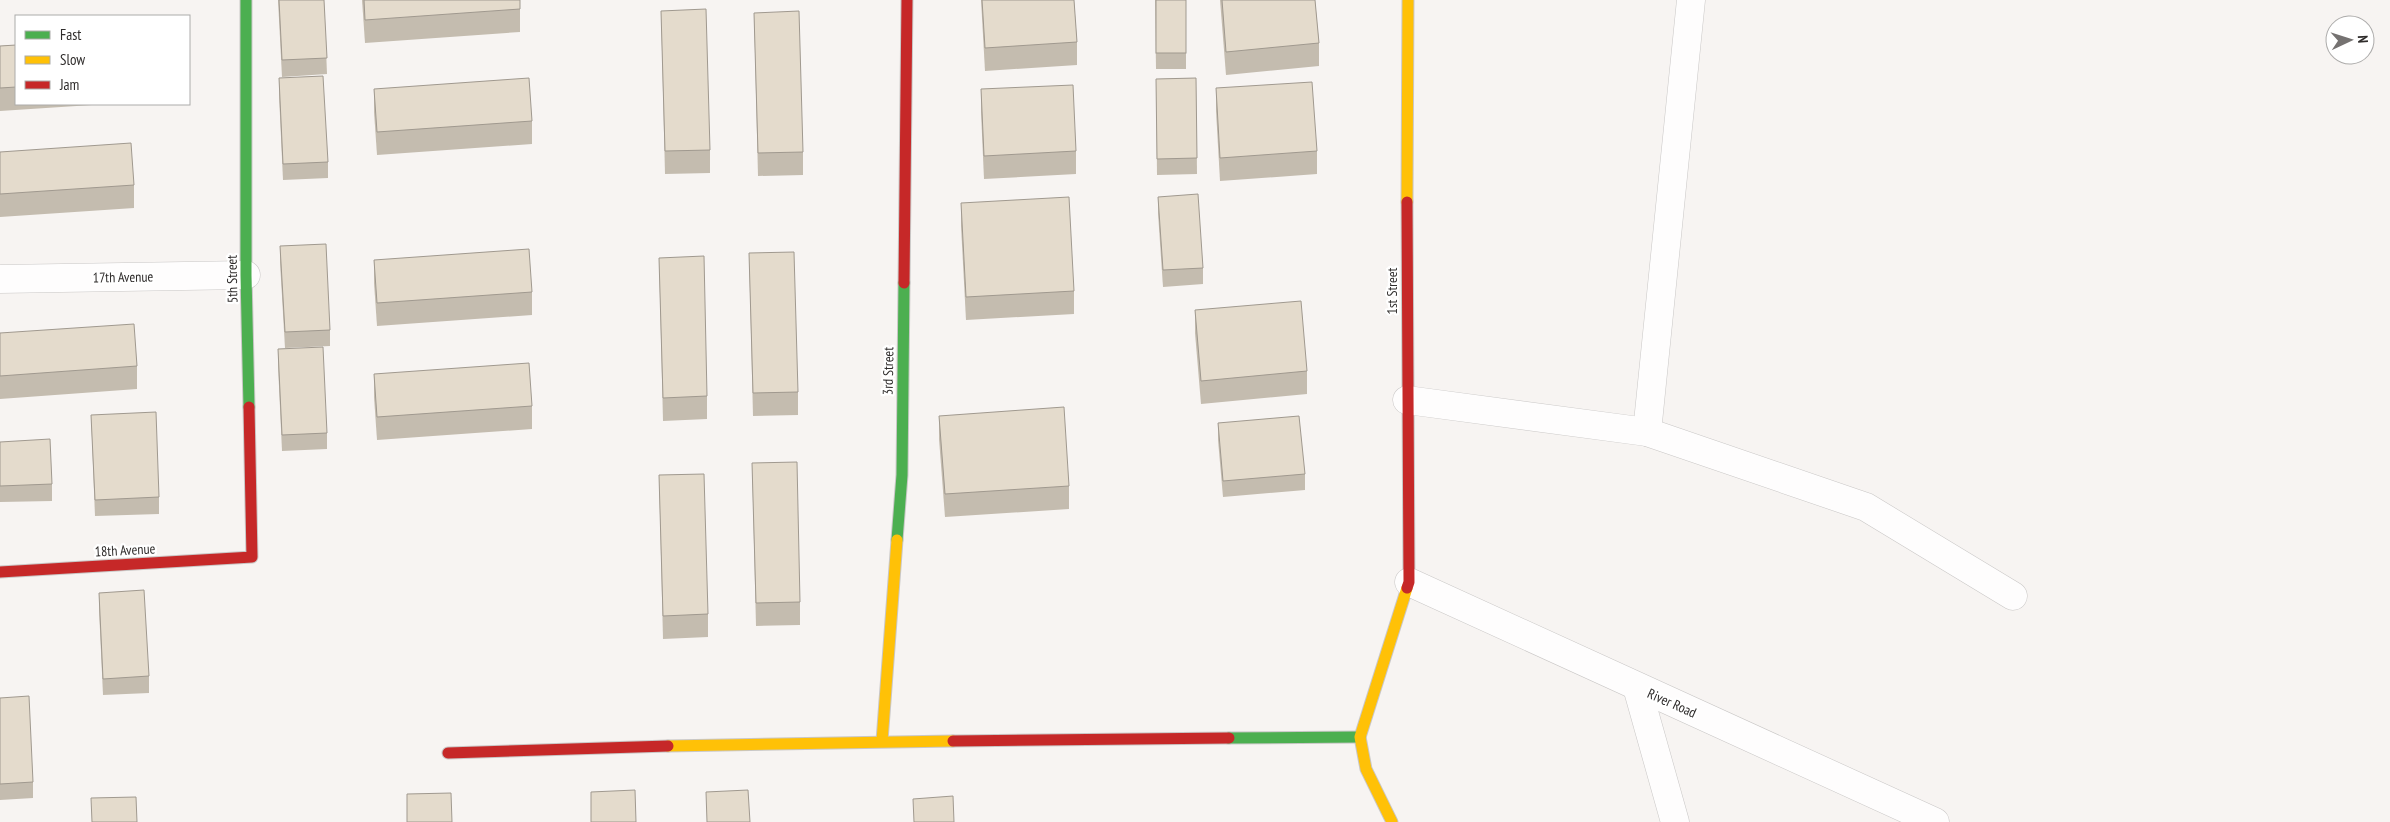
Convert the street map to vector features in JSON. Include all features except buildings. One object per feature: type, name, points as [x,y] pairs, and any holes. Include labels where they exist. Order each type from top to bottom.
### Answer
[{"type":"street","name":"5th Street","points":[[246,0],[246,275],[252,558]]},
{"type":"street","name":"3rd Street","points":[[882,742],[902,475],[908,0]]},
{"type":"street","name":"1st Street","points":[[1360,738],[1409,582],[1407,400],[1408,0]]},
{"type":"street","points":[[1647,432],[1691,0]]},
{"type":"street","name":"17th Avenue","points":[[0,279],[246,275]]},
{"type":"street","points":[[1407,400],[1647,432],[1866,507],[2013,596]]},
{"type":"street","name":"18th Avenue","points":[[0,572],[252,558]]},
{"type":"street","name":"River Road","points":[[1409,582],[1935,822]]},
{"type":"street","points":[[1638,688],[1675,822]]},
{"type":"street","points":[[448,753],[799,742],[1360,738],[1366,769],[1392,822]]},
{"type":"traffic: fast","points":[[246,0],[246,275],[249,407]]},
{"type":"traffic: fast","points":[[897,540],[902,475],[904,283]]},
{"type":"traffic: fast","points":[[1229,738],[1360,737]]},
{"type":"traffic: slow","points":[[1407,202],[1408,0]]},
{"type":"traffic: slow","points":[[882,741],[897,540]]},
{"type":"traffic: slow","points":[[1392,822],[1366,769],[1360,737],[1407,588]]},
{"type":"traffic: slow","points":[[668,746],[953,741]]},
{"type":"traffic: jam","points":[[904,283],[907,0]]},
{"type":"traffic: jam","points":[[1407,202],[1409,582],[1407,588]]},
{"type":"traffic: jam","points":[[0,572],[252,557],[249,407]]},
{"type":"traffic: jam","points":[[953,741],[1229,738]]},
{"type":"traffic: jam","points":[[448,753],[668,746]]}]
